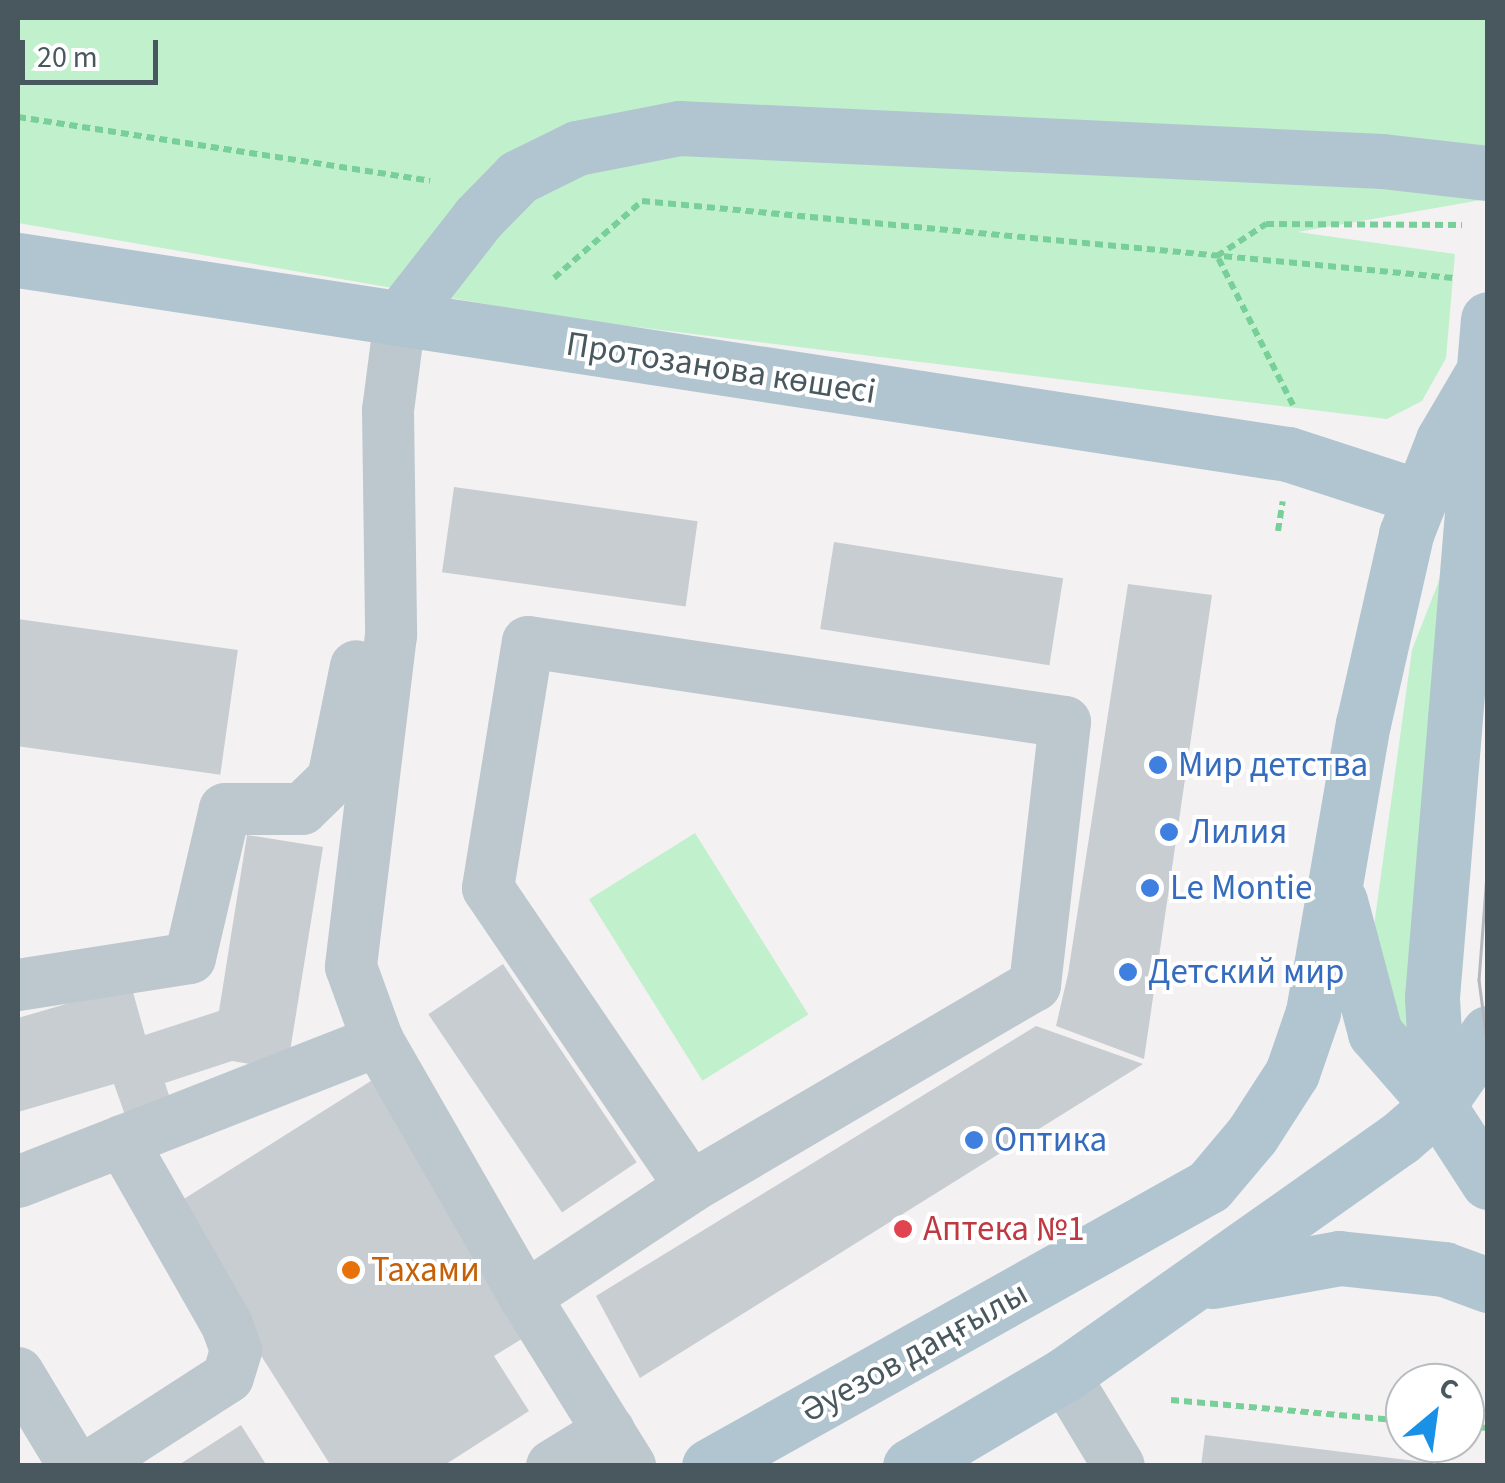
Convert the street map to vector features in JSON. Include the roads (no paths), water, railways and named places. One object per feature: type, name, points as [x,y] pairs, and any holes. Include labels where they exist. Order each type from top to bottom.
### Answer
[{"type":"main road","points":[[400,318],[478,218],[518,177],[577,148],[679,128],[1382,161],[1488,173]]},
{"type":"main road","name":"Протозанова көшесі","points":[[18,260],[1288,454],[1420,496]]},
{"type":"main road","points":[[1475,322],[1432,997],[1488,1182]]},
{"type":"main road","name":"Әуезов даңғылы","points":[[709,1466],[1209,1186],[1252,1135],[1292,1074],[1313,1012],[1362,724],[1406,534],[1443,440],[1475,322]]},
{"type":"main road","points":[[1336,884],[1375,1033],[1463,1099]]},
{"type":"main road","points":[[910,1466],[1064,1375],[1400,1138],[1463,1099],[1488,1033]]},
{"type":"main road","points":[[1196,1284],[1339,1258],[1444,1269],[1488,1285]]},
{"type":"lane","points":[[400,318],[388,410],[391,635],[351,967],[378,1040],[525,1297],[619,1448],[552,1466]]},
{"type":"lane","points":[[18,985],[190,958],[225,809],[302,809],[333,779],[363,632],[390,556]]},
{"type":"lane","points":[[525,1297],[691,1187],[1035,985],[1065,722],[528,642],[488,888],[691,1187]]},
{"type":"lane","points":[[18,1182],[378,1040]]},
{"type":"lane","points":[[90,1466],[228,1378],[236,1350],[228,1324],[122,1141]]},
{"type":"lane","points":[[18,1373],[74,1466]]},
{"type":"lane","points":[[1064,1375],[1119,1466]]},
{"type":"tram line","points":[[1488,861],[1479,980],[1488,1049]]},
{"type":"place","name":"Мир детства","points":[[1158,765]]},
{"type":"place","name":"Лилия","points":[[1169,832]]},
{"type":"place","name":"Le Montie","points":[[1150,888]]},
{"type":"place","name":"Детский мир","points":[[1128,972]]},
{"type":"place","name":"Оптика","points":[[974,1140]]},
{"type":"place","name":"Аптека №1","points":[[903,1229]]},
{"type":"place","name":"Тахами","points":[[351,1270]]}]
